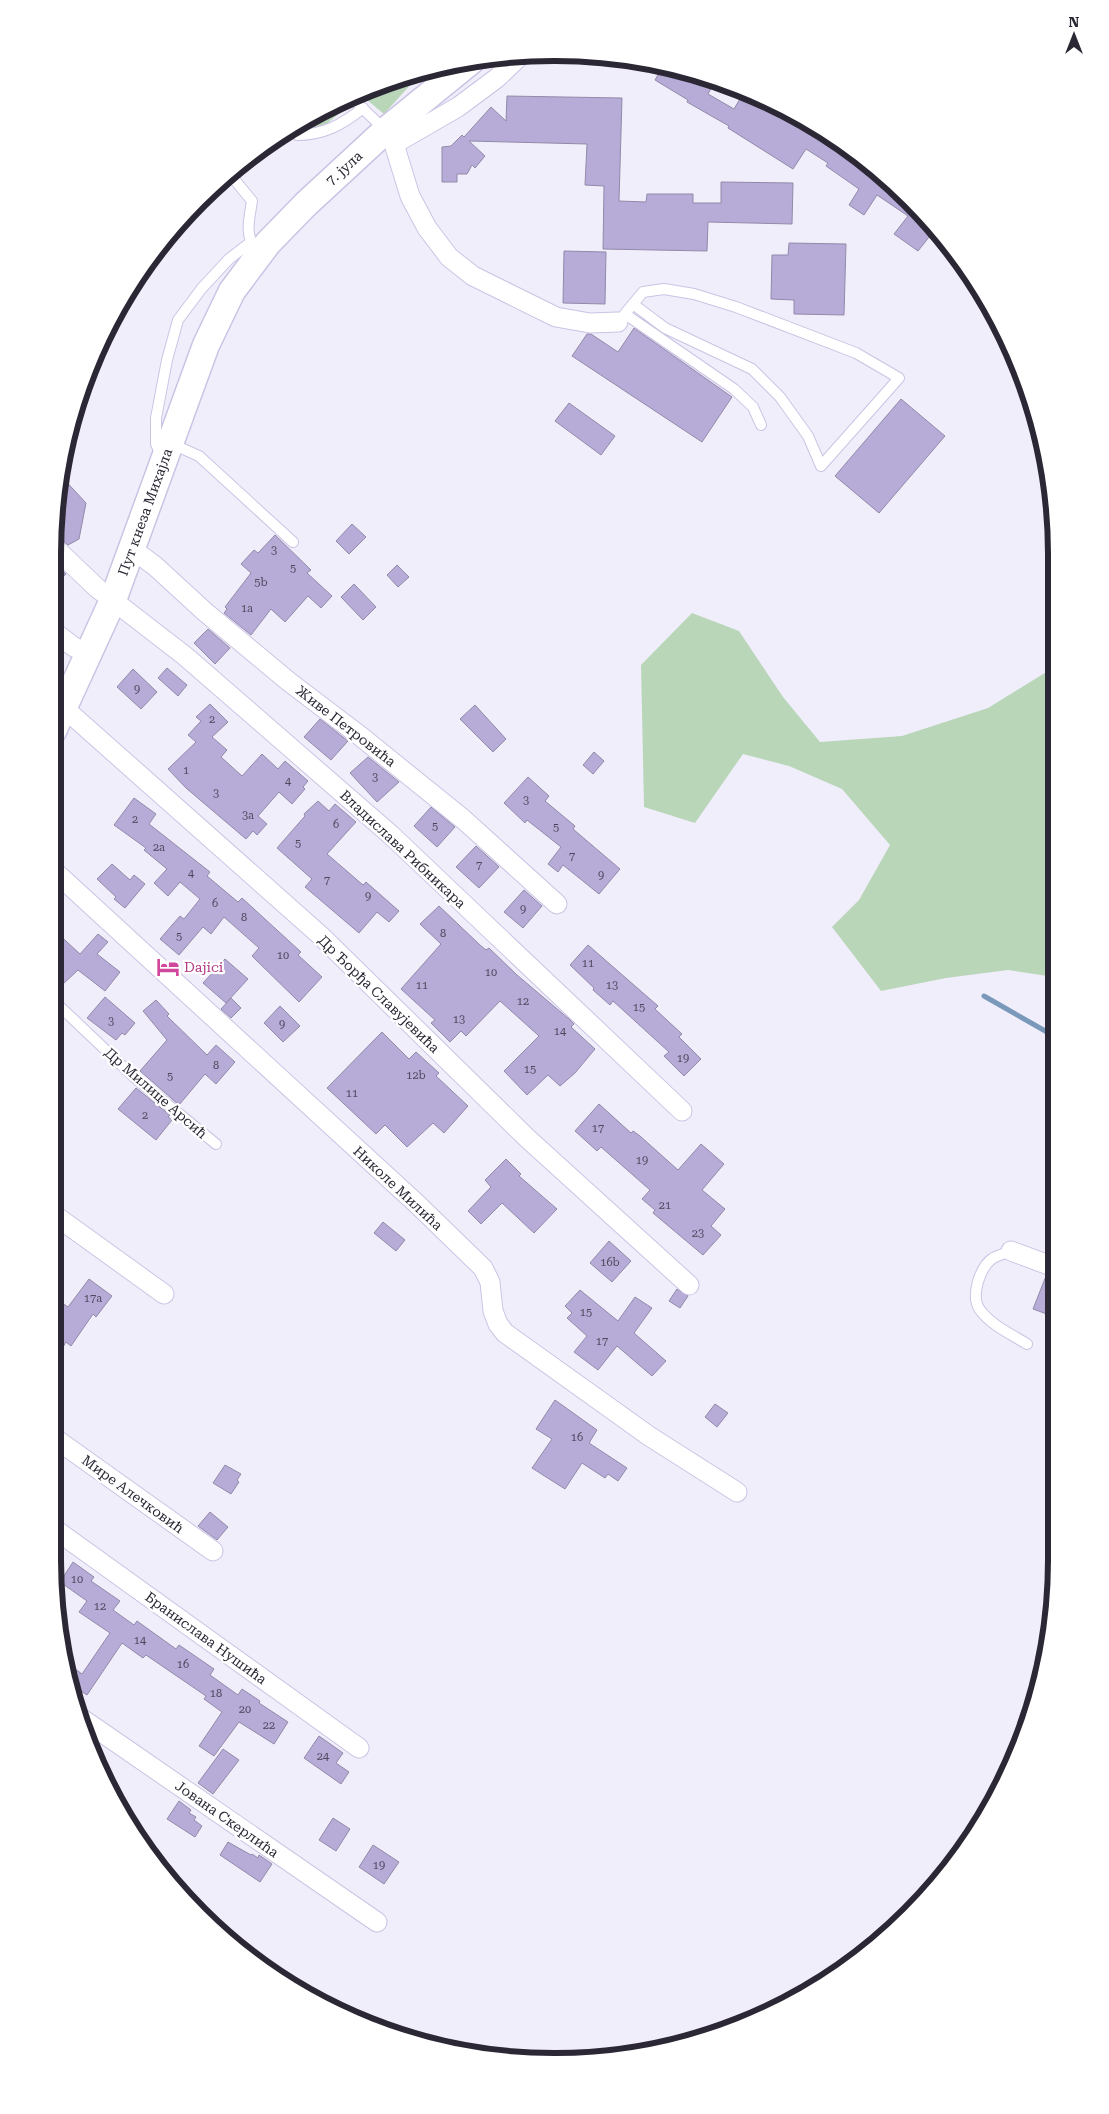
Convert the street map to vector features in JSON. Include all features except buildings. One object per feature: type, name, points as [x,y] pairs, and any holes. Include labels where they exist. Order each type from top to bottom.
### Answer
[{"type":"main road","name":"7. јула","points":[[232,292],[256,247],[301,208],[390,138],[461,70]]},
{"type":"main road","name":"Пут кнеза Михајла","points":[[61,715],[113,600],[206,345],[232,292]]},
{"type":"street","points":[[513,63],[497,78],[458,107],[390,138],[410,196],[427,228],[448,256],[473,276],[556,317],[590,323],[622,318]]},
{"type":"street","name":"Живе Петровића","points":[[132,549],[155,566],[204,611],[288,681],[359,735],[463,820],[557,904]]},
{"type":"street","name":"Владислава Рибникара","points":[[61,554],[97,588],[185,656],[391,835],[682,1111]]},
{"type":"street","points":[[61,637],[74,647],[89,653]]},
{"type":"street","name":"Др Ђорђа Славујевића","points":[[64,708],[321,936],[526,1138],[689,1285]]},
{"type":"street","name":"Николе Милића","points":[[61,877],[483,1268],[490,1282],[496,1318],[505,1333],[649,1436],[737,1492]]},
{"type":"street","points":[[61,1220],[164,1294]]},
{"type":"street","points":[[1011,1251],[1048,1265]]},
{"type":"street","name":"Мире Алечковић","points":[[61,1443],[213,1551]]},
{"type":"street","name":"Бранислава Нушића","points":[[61,1534],[359,1748]]},
{"type":"street","name":"Јована Скерлића","points":[[89,1724],[377,1922]]},
{"type":"lane","points":[[357,103],[390,138]]},
{"type":"lane","points":[[296,135],[315,135],[330,130],[348,120],[363,108]]},
{"type":"lane","points":[[234,180],[252,202],[248,231],[256,247],[229,259],[202,288],[178,320],[167,360],[156,418],[156,444],[160,454],[168,450],[199,456],[294,542]]},
{"type":"lane","points":[[633,304],[665,328],[752,369],[780,397],[808,436],[821,466],[899,378],[856,353],[736,307],[694,294],[664,289],[643,292],[633,304],[622,318],[734,389],[753,407],[761,425]]},
{"type":"lane","name":"Др Милице Арсић","points":[[61,1008],[134,1077],[216,1144]]},
{"type":"lane","points":[[1011,1251],[992,1259],[982,1271],[976,1298],[979,1309],[990,1321],[1027,1344]]},
{"type":"green space","points":[[413,82],[384,114],[366,99]]},
{"type":"green space","points":[[346,108],[317,132],[311,125]]},
{"type":"green space","points":[[692,613],[739,631],[783,697],[820,742],[902,736],[988,708],[1048,671],[1048,976],[1008,970],[946,978],[881,991],[832,927],[859,900],[890,845],[842,789],[789,766],[743,754],[695,823],[644,807],[641,665]]},
{"type":"waterway","points":[[984,996],[1048,1033]]},
{"type":"place","name":"Dajici","points":[[168,967]]}]
